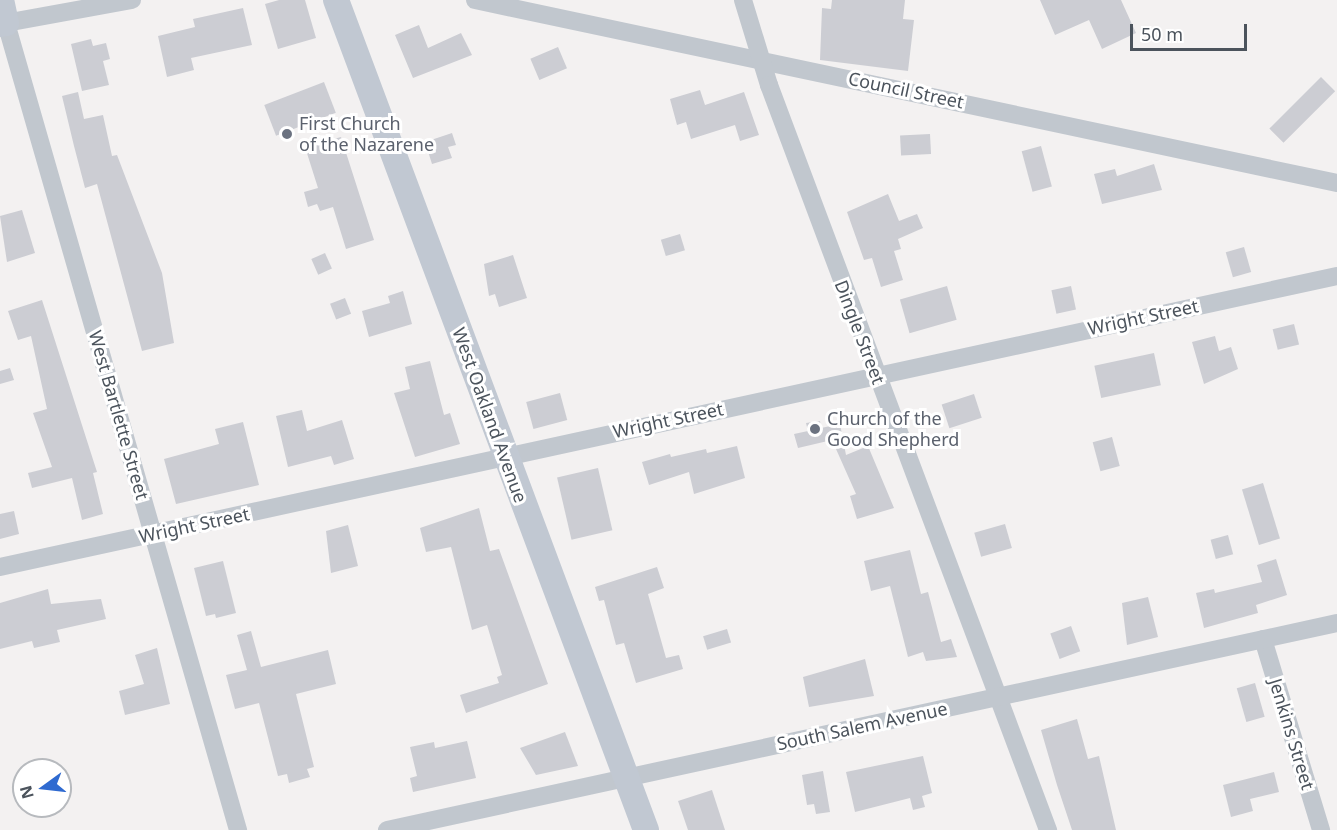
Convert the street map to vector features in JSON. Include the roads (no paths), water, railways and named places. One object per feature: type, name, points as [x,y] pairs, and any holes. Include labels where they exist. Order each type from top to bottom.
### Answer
[{"type":"street","points":[[2,16],[132,0]]},
{"type":"street","name":"West Oakland Avenue","points":[[336,0],[646,830]]},
{"type":"street","name":"Council Street","points":[[475,0],[761,64],[1337,183]]},
{"type":"street","name":"Dingle Street","points":[[744,0],[761,64],[1048,830]]},
{"type":"street","name":"West Bartlette Street","points":[[2,16],[238,830]]},
{"type":"street","name":"Wright Street","points":[[0,567],[1337,276]]},
{"type":"street","name":"South Salem Avenue","points":[[387,830],[1337,623]]},
{"type":"street","name":"Jenkins Street","points":[[1263,639],[1321,830]]},
{"type":"place","name":"First Church of the Nazarene","points":[[287,134]]},
{"type":"place","name":"Church of the Good Shepherd","points":[[815,429]]}]
